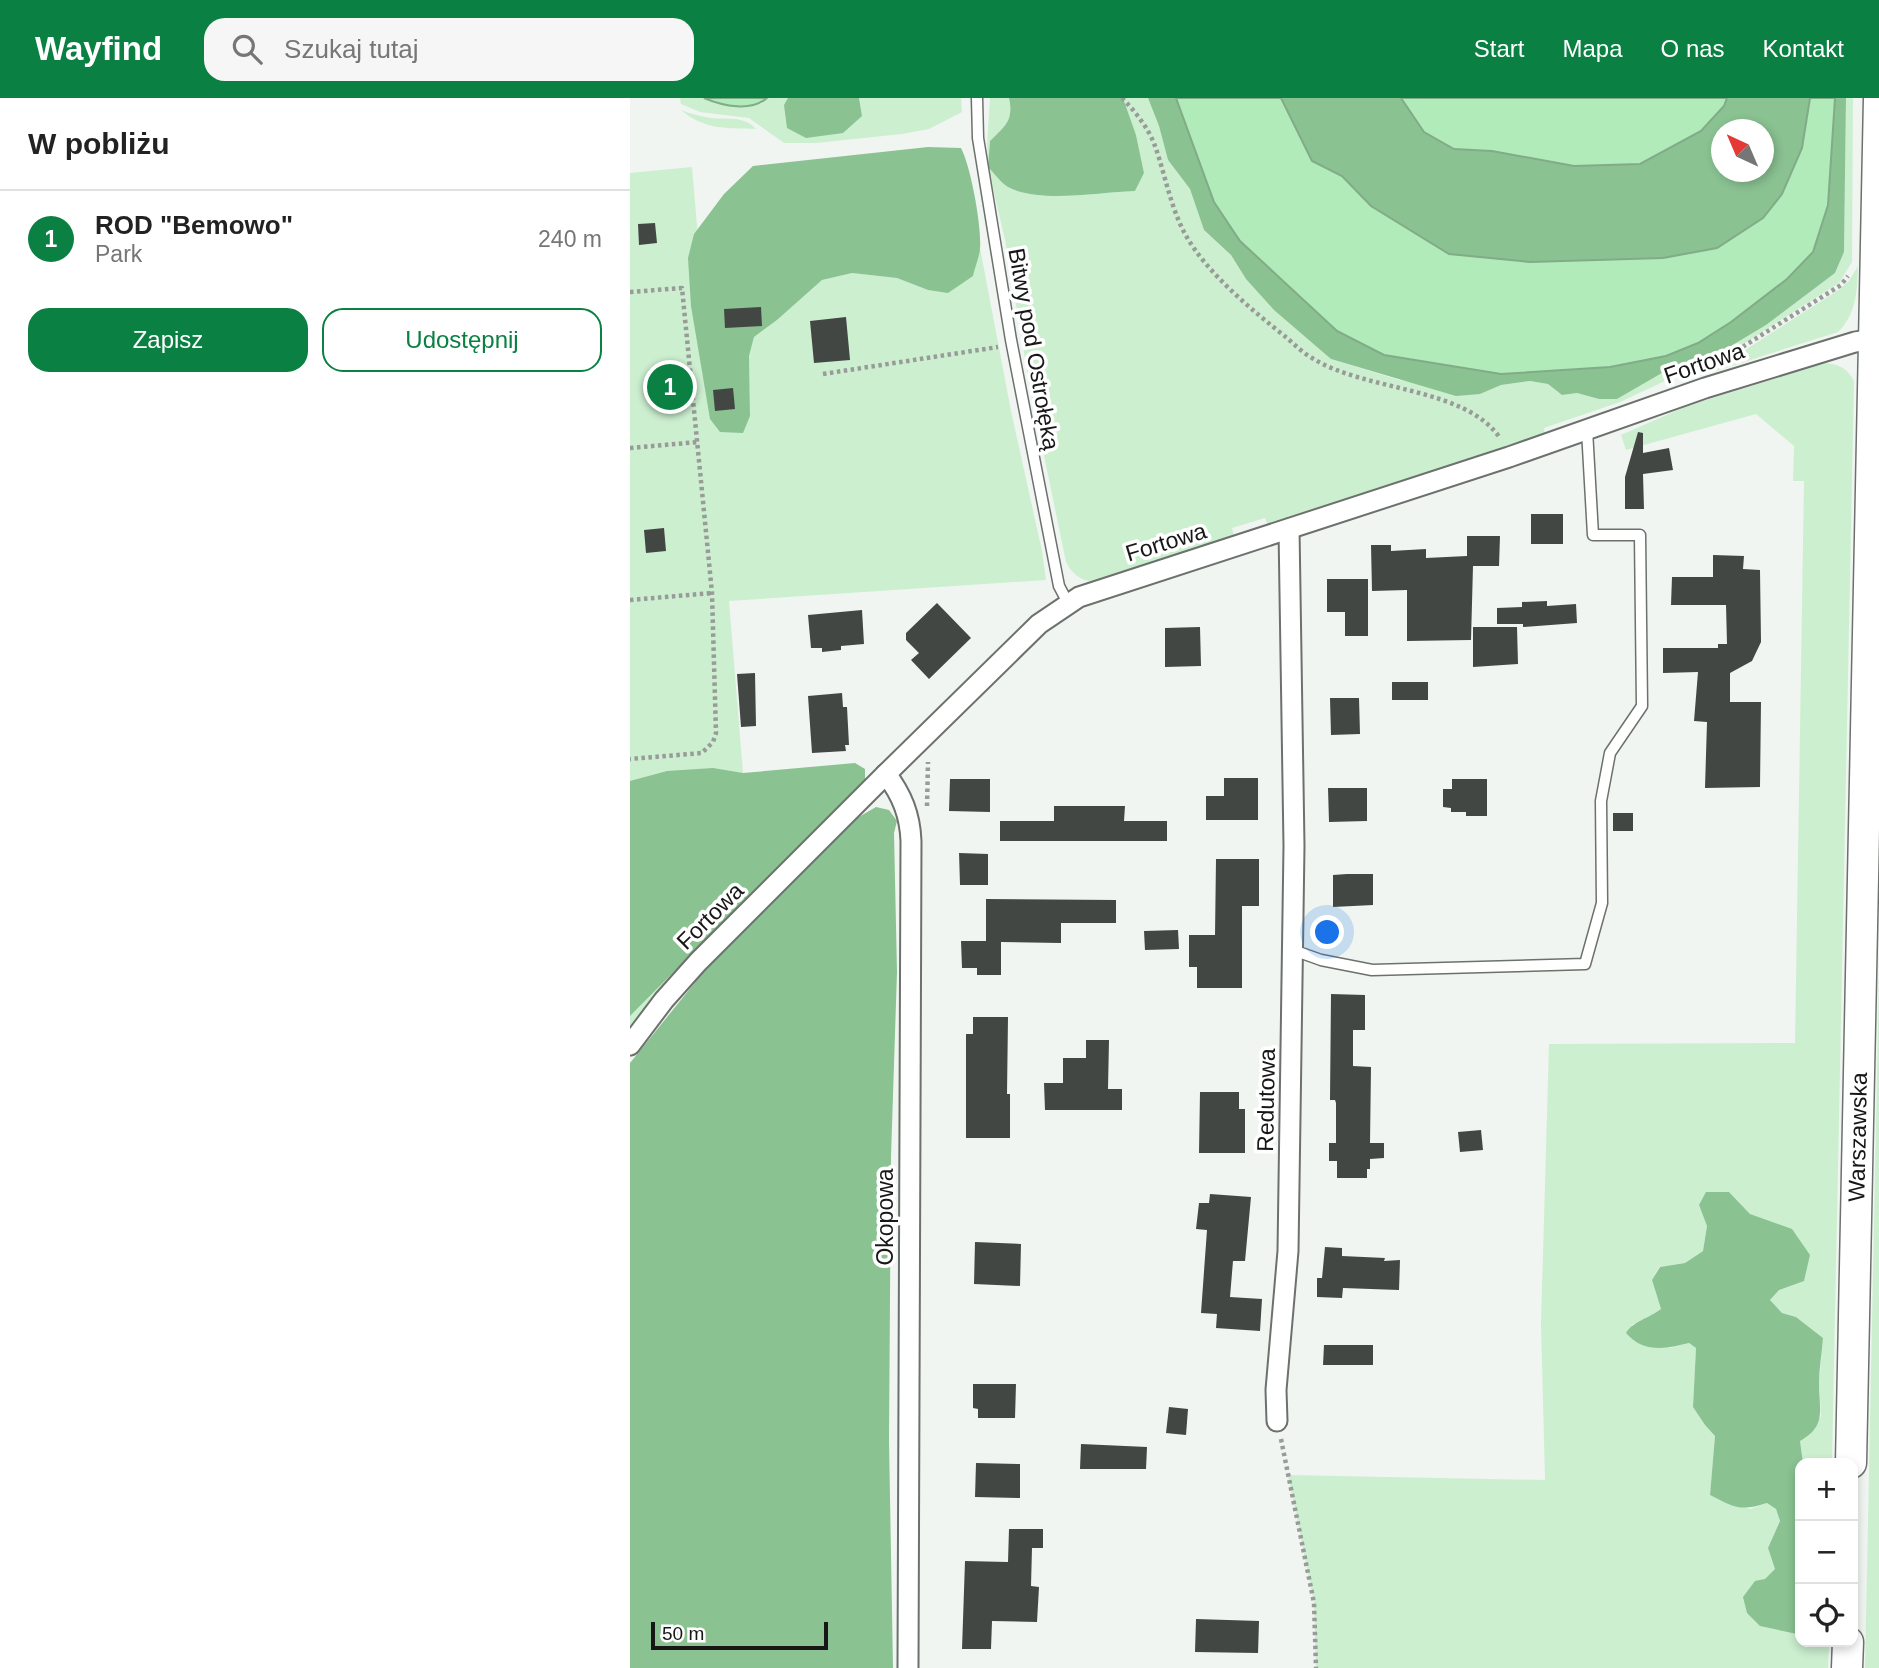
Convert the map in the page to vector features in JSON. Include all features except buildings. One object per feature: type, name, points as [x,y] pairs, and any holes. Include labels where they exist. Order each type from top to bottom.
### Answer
[{"type":"main road","name":"Warszawska","points":[[1851,1458],[1879,98]]},
{"type":"main road","points":[[1847,1647],[1847,1668]]},
{"type":"street","name":"Fortowa","points":[[630,1045],[664,1000],[698,962],[1039,624],[1068,603],[1119,582],[1509,457],[1735,378],[1855,342],[1874,340]]},
{"type":"street","name":"Redutowa","points":[[1277,1421],[1276,1390],[1288,1251],[1293,950],[1289,528]]},
{"type":"street","name":"Okopowa","points":[[886,774],[907,811],[911,841],[908,1668]]},
{"type":"lane","name":"Bitwy pod Ostrołęką","points":[[977,98],[978,138],[1012,345],[1059,586],[1068,603]]},
{"type":"lane","points":[[1293,950],[1321,960],[1372,970],[1585,964],[1602,903],[1601,801],[1610,754],[1642,706],[1640,535],[1593,535],[1587,430]]},
{"type":"path","points":[[1122,98],[1134,111],[1154,144],[1167,189],[1184,232],[1203,260],[1262,318],[1312,359],[1349,376],[1454,404],[1475,414],[1496,431],[1509,457]]},
{"type":"path","points":[[1719,362],[1841,285],[1852,270]]},
{"type":"path","points":[[630,292],[682,288],[712,593],[716,733],[713,742],[702,752],[630,759]]},
{"type":"path","points":[[823,374],[1012,345]]},
{"type":"path","points":[[630,447],[698,442]]},
{"type":"path","points":[[630,600],[712,593]]},
{"type":"path","points":[[1277,1421],[1314,1603],[1316,1668]]},
{"type":"shaded area","points":[[680,98],[761,104],[767,98],[788,98],[862,116],[859,98],[961,98],[962,112],[929,129],[902,134],[816,143],[784,143],[749,118],[700,112],[681,104]]},
{"type":"shaded area","points":[[704,98],[767,98],[745,106],[728,105]]},
{"type":"shaded area","points":[[788,98],[859,98],[862,116],[843,133],[806,138],[787,128],[784,105]]},
{"type":"shaded area","points":[[990,98],[1009,98],[1009,118],[990,141],[988,167]]},
{"type":"shaded area","points":[[1009,98],[1123,98],[1136,135],[1144,173],[1135,191],[1053,196],[1021,192],[1005,185],[988,167],[990,141],[1009,118]]},
{"type":"shaded area","points":[[1123,98],[1148,98],[1168,160],[1190,189],[1204,230],[1231,255],[1246,279],[1331,359],[1399,380],[1480,394],[1501,385],[1530,381],[1548,384],[1562,395],[1577,393],[1599,399],[1617,399],[1662,373],[1731,346],[1766,325],[1835,273],[1844,252],[1846,98],[1853,98],[1852,262],[1839,283],[1707,367],[1682,373],[1620,402],[1544,428],[1545,436],[1268,525],[1265,518],[1232,528],[1234,536],[1093,582],[1077,576],[1066,562],[1030,388],[1005,240],[988,167],[1008,187],[1036,195],[1070,196],[1135,191],[1144,173],[1136,135]]},
{"type":"shaded area","points":[[1148,98],[1176,98],[1214,202],[1666,356],[1698,343],[1731,322],[1787,279],[1813,252],[1828,205],[1835,98],[1846,98],[1844,252],[1835,273],[1766,325],[1731,346],[1662,373],[1617,399],[1599,399],[1577,393],[1562,395],[1548,384],[1530,381],[1501,385],[1480,394],[1456,396],[1331,359],[1274,310],[1246,279],[1231,255],[1204,230],[1190,189],[1168,160]]},
{"type":"shaded area","points":[[1176,98],[1281,98],[1312,161],[1342,176],[1371,206],[1449,254],[1530,262],[1663,258],[1717,248],[1763,218],[1782,194],[1802,148],[1810,98],[1835,98],[1828,205],[1813,252],[1787,279],[1731,322],[1698,343],[1666,356],[1610,367],[1501,374],[1384,355],[1337,331],[1240,241],[1214,202]]},
{"type":"shaded area","points":[[1281,98],[1401,98],[1454,148],[1492,151],[1574,166],[1640,164],[1724,106],[1727,98],[1810,98],[1802,148],[1782,194],[1763,218],[1717,248],[1663,258],[1530,262],[1449,254],[1371,206],[1342,176],[1312,161]]},
{"type":"shaded area","points":[[1401,98],[1727,98],[1724,106],[1701,131],[1640,164],[1574,166],[1492,151],[1454,149],[1424,132]]},
{"type":"shaded area","points":[[681,110],[711,118],[740,120],[756,129],[707,125]]},
{"type":"shaded area","points":[[928,147],[961,148],[965,157],[975,198],[980,239],[973,276],[948,293],[928,290],[897,278],[852,273],[822,280],[754,337],[749,356],[750,416],[743,433],[720,432],[710,419],[691,306],[688,258],[694,234],[724,194],[753,166]]},
{"type":"shaded area","points":[[692,167],[714,425],[750,417],[749,356],[754,337],[822,280],[852,273],[897,278],[928,290],[973,276],[980,248],[1046,580],[729,601],[743,773],[630,782],[630,173]]},
{"type":"shaded area","points":[[1858,266],[1852,309],[1838,332],[1709,373],[1837,291],[1849,281]]},
{"type":"shaded area","points":[[1826,363],[1843,368],[1854,381],[1832,1458],[1802,1458],[1800,1441],[1821,1416],[1819,1383],[1823,1338],[1796,1317],[1782,1313],[1770,1300],[1779,1290],[1765,1221],[1750,1214],[1729,1192],[1699,1205],[1707,1226],[1703,1251],[1685,1263],[1659,1267],[1652,1280],[1661,1309],[1648,1319],[1631,1325],[1670,1348],[1689,1343],[1696,1348],[1693,1407],[1715,1436],[1710,1495],[1750,1509],[1767,1503],[1776,1509],[1780,1521],[1768,1548],[1775,1569],[1746,1604],[1747,1613],[1795,1633],[1795,1647],[1829,1647],[1828,1668],[1316,1668],[1314,1603],[1288,1475],[1545,1480],[1541,1324],[1549,1044],[1795,1043],[1804,481],[1793,481],[1794,446],[1756,414],[1626,450],[1621,435],[1687,406]]},
{"type":"shaded area","points":[[855,763],[865,769],[865,780],[630,1016],[630,781],[667,771],[713,768],[743,773]]},
{"type":"shaded area","points":[[876,807],[889,810],[897,821],[894,833],[897,972],[891,1157],[889,1440],[893,1668],[630,1668],[630,1063],[701,975],[752,921],[850,822]]},
{"type":"shaded area","points":[[692,955],[630,1029],[630,1016]]},
{"type":"shaded area","points":[[1879,975],[1879,1668],[1865,1668]]},
{"type":"shaded area","points":[[1706,1192],[1729,1192],[1750,1214],[1792,1229],[1810,1255],[1804,1281],[1779,1290],[1770,1300],[1782,1313],[1796,1317],[1823,1338],[1819,1377],[1820,1416],[1814,1429],[1800,1441],[1802,1458],[1795,1458],[1795,1634],[1760,1626],[1747,1613],[1743,1597],[1755,1581],[1765,1579],[1775,1569],[1768,1548],[1780,1521],[1776,1509],[1767,1503],[1743,1508],[1710,1495],[1715,1436],[1693,1407],[1696,1348],[1689,1343],[1663,1348],[1647,1347],[1626,1333],[1633,1325],[1661,1309],[1652,1280],[1660,1267],[1685,1263],[1703,1251],[1707,1226],[1699,1205]]},
{"type":"place","name":"ROD \"Bemowo\"","points":[[670,387]]}]
